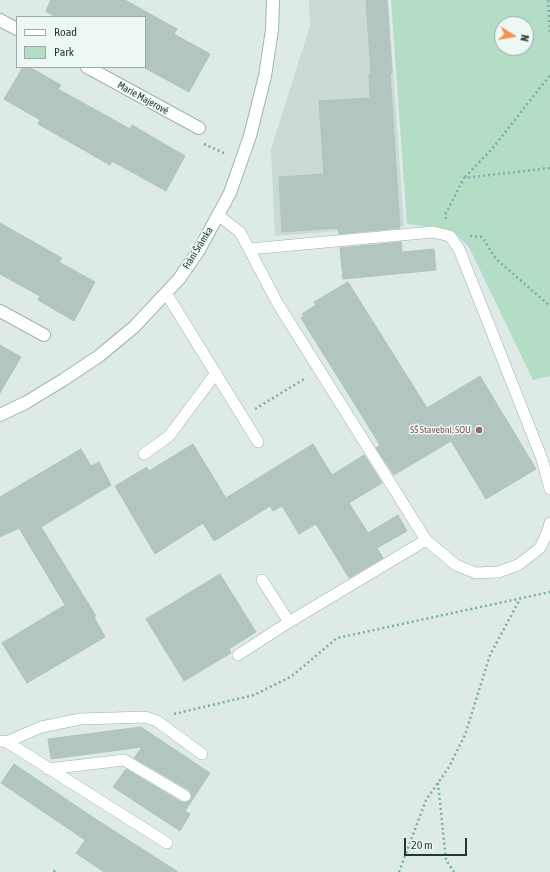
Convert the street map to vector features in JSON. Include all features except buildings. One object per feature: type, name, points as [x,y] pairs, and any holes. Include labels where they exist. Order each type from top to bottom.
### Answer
[{"type":"street","name":"Fráni Šrámka","points":[[0,415],[27,402],[99,356],[134,327],[166,293],[199,250],[230,194],[250,136],[265,76],[272,30],[273,0]]},
{"type":"street","points":[[0,20],[16,28]]},
{"type":"street","name":"Marie Majerové","points":[[89,68],[199,128]]},
{"type":"street","points":[[0,311],[44,336]]},
{"type":"lane","points":[[219,216],[240,232],[278,304],[426,540],[456,565],[476,573],[498,572],[518,565],[540,548],[550,523]]},
{"type":"lane","points":[[250,249],[433,232],[450,236],[459,249],[542,459],[550,489]]},
{"type":"lane","points":[[166,293],[258,442]]},
{"type":"lane","points":[[144,454],[170,436],[216,373]]},
{"type":"lane","points":[[238,656],[289,622],[426,540]]},
{"type":"lane","points":[[262,580],[289,622]]},
{"type":"lane","points":[[4,741],[41,727],[80,719],[145,716],[157,721],[202,754]]},
{"type":"lane","points":[[4,741],[167,843]]},
{"type":"lane","points":[[48,769],[124,760],[185,796]]},
{"type":"path","points":[[548,0],[550,34]]},
{"type":"path","points":[[442,234],[446,225],[445,215],[464,178],[492,149],[550,75]]},
{"type":"path","points":[[199,128],[193,139],[242,161]]},
{"type":"path","points":[[464,178],[550,168]]},
{"type":"path","points":[[467,236],[482,237],[496,259],[550,306]]},
{"type":"path","points":[[243,416],[320,370]]},
{"type":"path","points":[[157,721],[178,713],[254,695],[292,676],[337,638],[550,592]]},
{"type":"path","points":[[399,872],[426,800],[449,767],[465,735],[490,655],[520,598]]},
{"type":"path","points":[[438,782],[446,860],[454,872]]},
{"type":"path","points":[[54,872],[56,868]]},
{"type":"shaded area","points":[[309,0],[388,0],[404,226],[275,236],[271,149],[310,26]]},
{"type":"green space","points":[[391,0],[550,0],[550,376],[533,380],[469,247],[457,235],[444,229],[407,224]]},
{"type":"place","name":"SŠ Stavební, SOU","points":[[479,430]]}]
